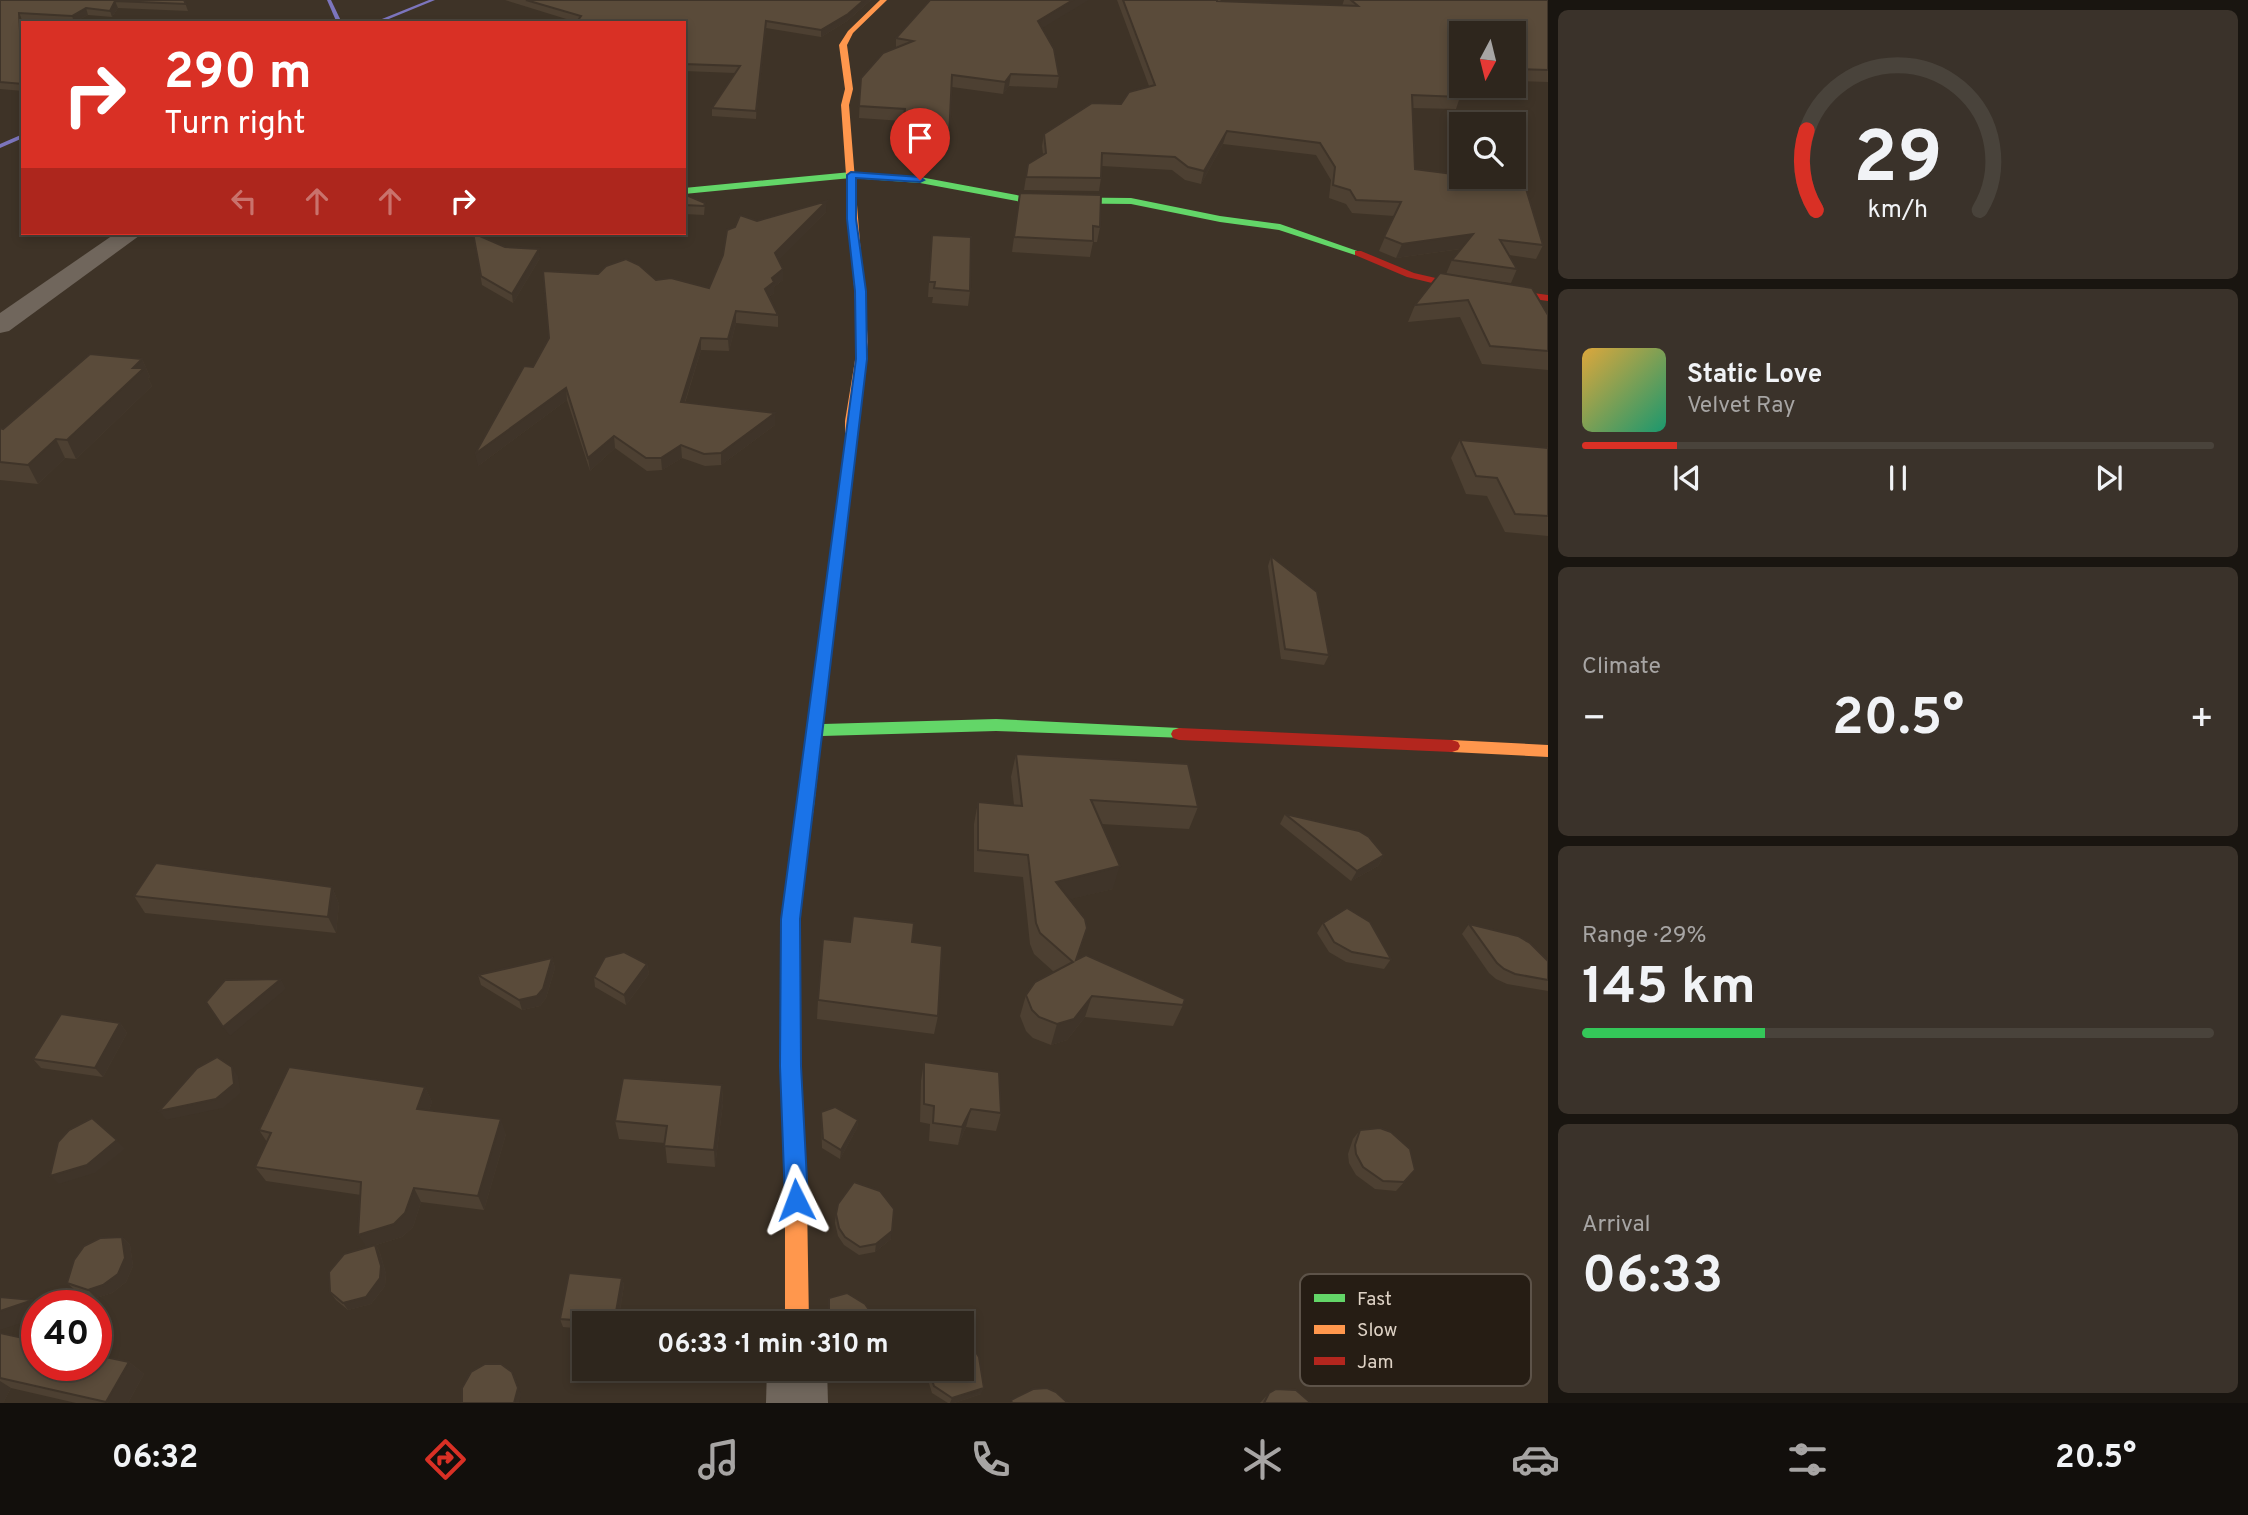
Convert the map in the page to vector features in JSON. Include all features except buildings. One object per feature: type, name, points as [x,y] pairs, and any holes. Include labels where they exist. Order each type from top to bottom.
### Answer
[{"type":"street","points":[[797,1311],[796,1200],[790,1066],[790,919],[851,458],[851,421],[863,342],[845,105],[849,89],[843,45],[849,32],[884,0]]},
{"type":"street","points":[[686,191],[851,175],[920,180],[1027,200],[1130,201],[1220,219],[1280,227],[1329,242],[1411,275],[1453,285],[1548,298]]},
{"type":"street","points":[[0,326],[128,235]]},
{"type":"street","points":[[815,730],[996,725],[1548,751]]},
{"type":"street","points":[[797,1381],[797,1403]]},
{"type":"waterway","points":[[329,0],[339,21]]},
{"type":"waterway","points":[[379,21],[433,0]]},
{"type":"waterway","points":[[0,146],[21,137]]},
{"type":"traffic: fast","points":[[686,191],[851,175],[920,180],[1027,200],[1131,201],[1220,219],[1280,227],[1358,253]]},
{"type":"traffic: fast","points":[[805,806],[851,444]]},
{"type":"traffic: fast","points":[[815,730],[996,725],[1179,734]]},
{"type":"traffic: slow","points":[[851,444],[851,421],[863,342],[845,105],[849,89],[843,45],[850,32],[884,0]]},
{"type":"traffic: slow","points":[[1452,746],[1548,751]]},
{"type":"traffic: slow","points":[[797,1311],[796,1200],[790,1066],[790,919],[805,806]]},
{"type":"traffic: jam","points":[[1358,253],[1411,275],[1453,285],[1548,298]]},
{"type":"traffic: jam","points":[[1179,734],[1452,746]]},
{"type":"route","points":[[796,1200],[790,1066],[790,919],[851,458],[851,421],[863,342],[852,219],[851,175],[920,180]]}]
